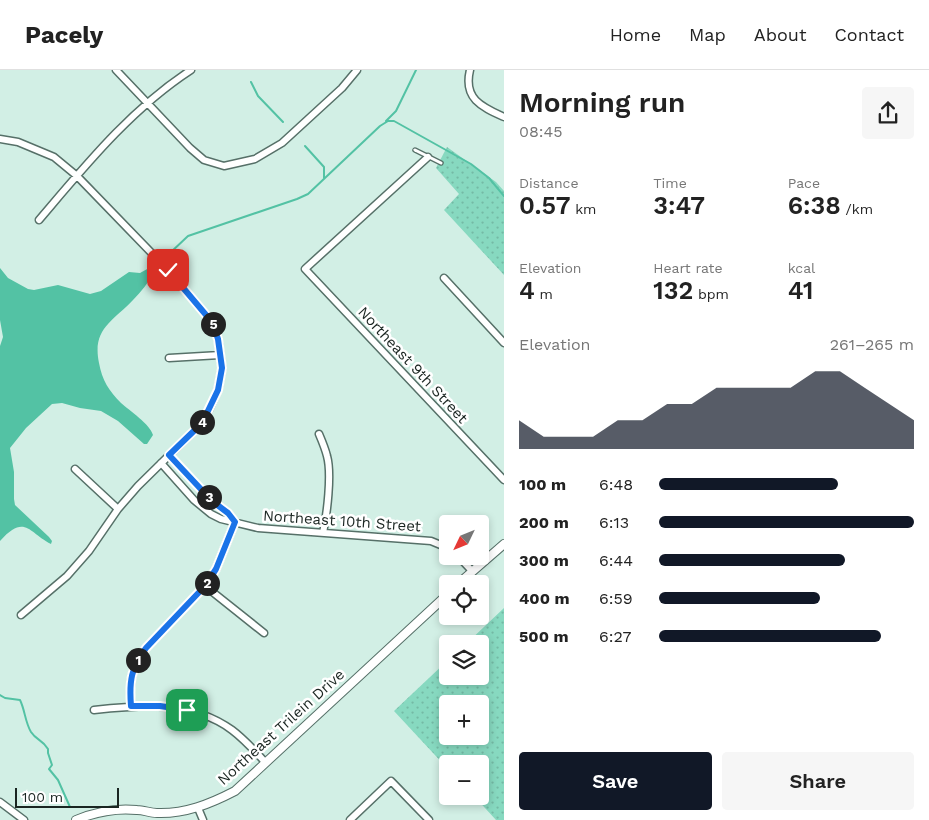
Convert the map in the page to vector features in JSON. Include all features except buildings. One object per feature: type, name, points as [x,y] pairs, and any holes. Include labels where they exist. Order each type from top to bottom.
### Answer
[{"type":"street","points":[[116,70],[147,104],[204,160],[224,166],[255,160],[282,144],[342,88],[357,70]]},
{"type":"street","points":[[39,220],[95,153],[147,104],[191,70]]},
{"type":"street","points":[[470,70],[469,86],[475,101],[504,117]]},
{"type":"street","points":[[0,139],[24,145],[54,157],[77,176],[168,270],[212,322],[218,339],[222,368],[218,390],[200,425],[138,486],[118,509],[89,551],[67,576],[21,615]]},
{"type":"street","name":"Northeast 9th Street","points":[[428,157],[305,269],[504,480]]},
{"type":"street","points":[[444,278],[504,344]]},
{"type":"street","points":[[169,358],[220,355]]},
{"type":"street","points":[[319,434],[328,457],[329,468],[327,508],[323,533]]},
{"type":"street","name":"Northeast 10th Street","points":[[169,455],[212,501],[228,513],[235,522]]},
{"type":"street","name":"Northeast 10th Street","points":[[161,463],[194,500],[211,514],[222,519],[258,528],[431,541],[439,544]]},
{"type":"street","points":[[74,469],[118,509]]},
{"type":"street","points":[[131,706],[132,671],[138,659],[146,648],[205,586],[216,569],[235,522]]},
{"type":"street","points":[[468,575],[504,544]]},
{"type":"street","points":[[466,565],[472,571]]},
{"type":"street","points":[[205,586],[264,633]]},
{"type":"street","name":"Northeast Trilein Drive","points":[[76,820],[87,815],[116,810],[137,810],[156,813],[198,808],[235,791],[439,602]]},
{"type":"street","points":[[94,710],[131,706],[160,706],[187,710],[212,719],[232,730],[265,762]]},
{"type":"street","points":[[350,820],[391,781],[428,820]]},
{"type":"street","points":[[0,802],[24,820]]},
{"type":"street","points":[[198,808],[203,820]]},
{"type":"lane","points":[[415,150],[441,163]]},
{"type":"shaded area","points":[[447,147],[496,182],[504,191],[504,275],[444,210],[459,194],[436,168]]},
{"type":"shaded area","points":[[0,268],[8,278],[28,289],[34,290],[58,285],[90,294],[101,291],[129,272],[140,273],[149,268],[154,273],[139,294],[105,327],[98,342],[99,363],[104,380],[121,403],[144,422],[151,431],[153,435],[147,444],[144,444],[118,421],[101,411],[62,403],[52,404],[26,428],[10,448],[14,472],[15,505],[49,537],[52,541],[51,544],[27,528],[21,527],[15,528],[0,541],[0,346],[3,337],[0,320]]},
{"type":"shaded area","points":[[504,608],[504,820],[496,820],[482,805],[489,805],[489,755],[439,755],[439,759],[394,711],[439,669],[439,685],[489,685],[489,635],[476,635],[486,625],[489,625],[489,622]]},
{"type":"waterway","points":[[386,121],[396,111],[416,70]]},
{"type":"waterway","points":[[251,82],[258,96],[283,122]]},
{"type":"waterway","points":[[170,253],[188,236],[308,194],[380,126],[388,121],[394,121],[471,164],[489,178],[504,196]]},
{"type":"waterway","points":[[305,146],[324,167],[324,178]]},
{"type":"waterway","points":[[0,695],[5,698],[20,700],[31,732],[48,749],[52,765],[49,769],[58,780],[70,807]]},
{"type":"route","points":[[168,270],[212,322],[218,339],[222,368],[218,390],[200,425],[169,455],[212,501],[228,513],[235,522],[216,569],[205,586],[146,648],[138,659],[132,671],[130,691],[131,706],[160,706],[187,710]]}]
